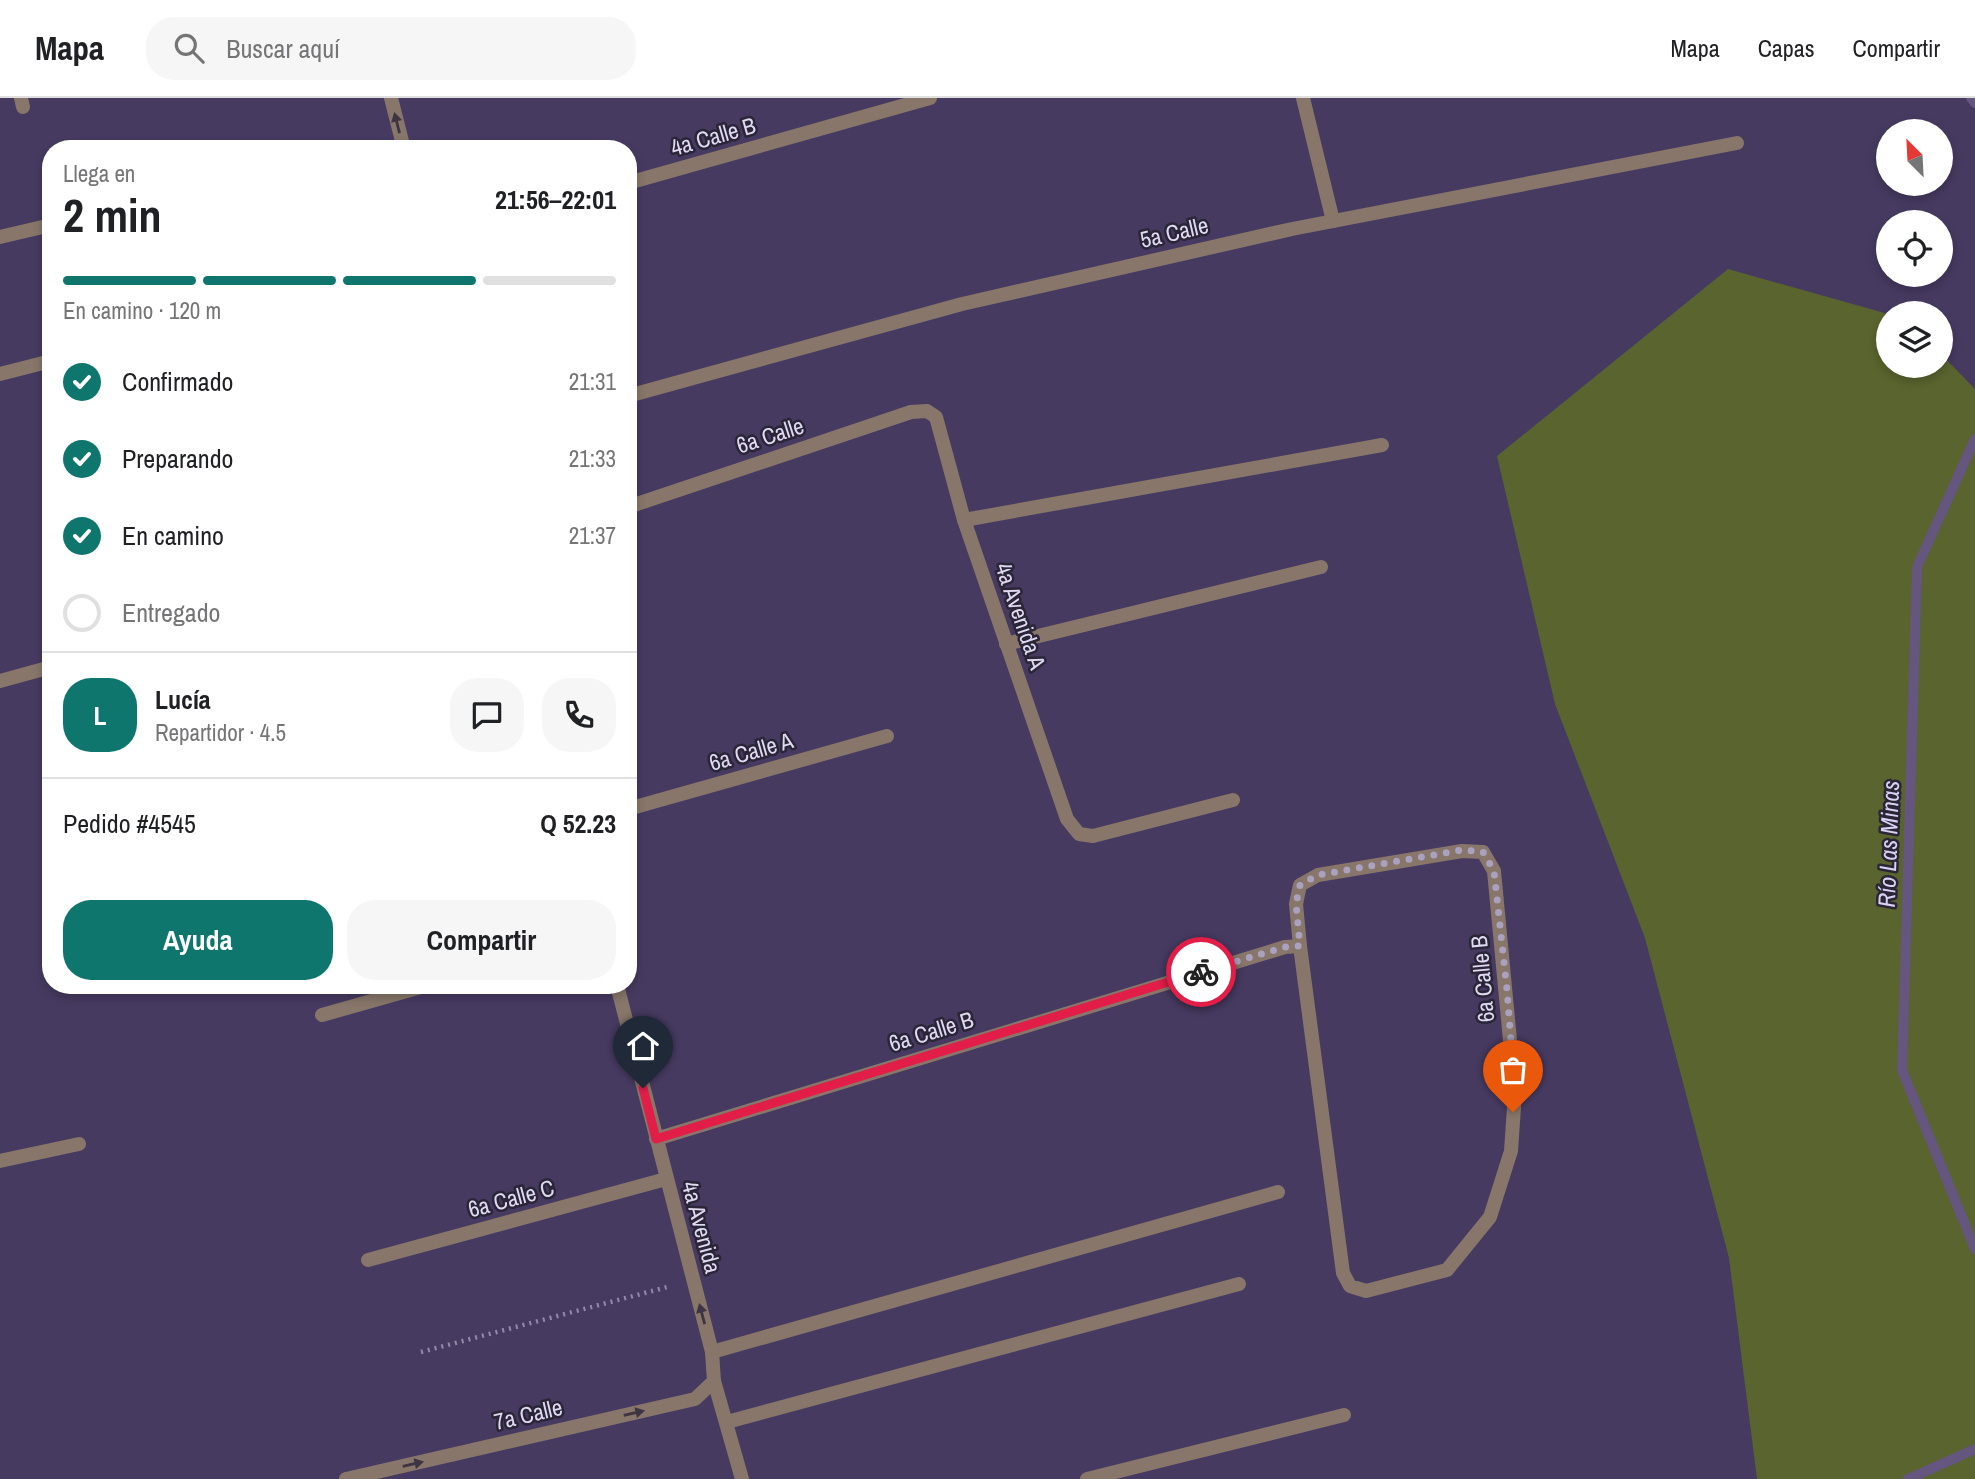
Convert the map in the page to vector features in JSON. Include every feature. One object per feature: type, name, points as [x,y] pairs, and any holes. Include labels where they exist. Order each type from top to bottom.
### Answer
[{"type":"street","points":[[391,98],[402,140]]},
{"type":"street","name":"4a Calle B","points":[[637,180],[930,98]]},
{"type":"street","points":[[1303,98],[1333,221]]},
{"type":"street","name":"5a Calle","points":[[637,394],[962,304],[1333,221],[1737,143]]},
{"type":"street","points":[[0,237],[42,227]]},
{"type":"street","points":[[0,373],[42,363]]},
{"type":"street","name":"6a Calle","points":[[637,504],[911,412],[927,411]]},
{"type":"street","name":"4a Avenida A","points":[[927,411],[936,417],[964,520],[1067,819],[1079,834],[1093,836],[1233,800]]},
{"type":"street","points":[[964,520],[1382,445]]},
{"type":"street","points":[[1006,644],[1321,567]]},
{"type":"street","points":[[0,681],[42,669]]},
{"type":"street","name":"6a Calle A","points":[[637,806],[887,736]]},
{"type":"street","name":"6a Calle B","points":[[1462,850],[1483,852],[1494,871],[1515,1093],[1511,1151],[1490,1217],[1447,1270],[1366,1291],[1350,1286],[1343,1273],[1300,946],[1296,904],[1300,885],[1318,875],[1462,850]]},
{"type":"street","name":"6a Calle B","points":[[656,1139],[1285,947],[1300,946]]},
{"type":"street","points":[[322,1014],[395,994]]},
{"type":"street","name":"4a Avenida","points":[[619,994],[712,1352],[714,1381],[742,1479]]},
{"type":"street","points":[[0,1161],[79,1144]]},
{"type":"street","name":"6a Calle C","points":[[368,1260],[666,1179]]},
{"type":"street","points":[[712,1352],[1278,1192]]},
{"type":"street","points":[[727,1422],[1239,1284]]},
{"type":"street","name":"7a Calle","points":[[355,1478],[695,1399],[714,1381]]},
{"type":"street","points":[[1087,1479],[1344,1415]]},
{"type":"path","points":[[421,1352],[692,1280]]},
{"type":"green space","points":[[1728,269],[1876,311],[1876,378],[1953,378],[1953,366],[1975,389],[1975,1479],[1757,1479],[1729,1258],[1645,938],[1555,704],[1497,456]]},
{"type":"waterway","name":"Río Las Minas","points":[[1971,98],[1975,103]]},
{"type":"waterway","name":"Río Las Minas","points":[[1975,439],[1917,567],[1902,1070],[1975,1249]]},
{"type":"waterway","name":"Río Las Minas","points":[[1908,1479],[1975,1449]]},
{"type":"way so far","points":[[1201,972],[1285,947],[1300,946],[1296,904],[1300,885],[1318,875],[1462,850],[1483,852],[1494,871],[1507,990],[1515,1093],[1513,1112]]},
{"type":"route","points":[[643,1088],[656,1139],[1201,972]]}]
